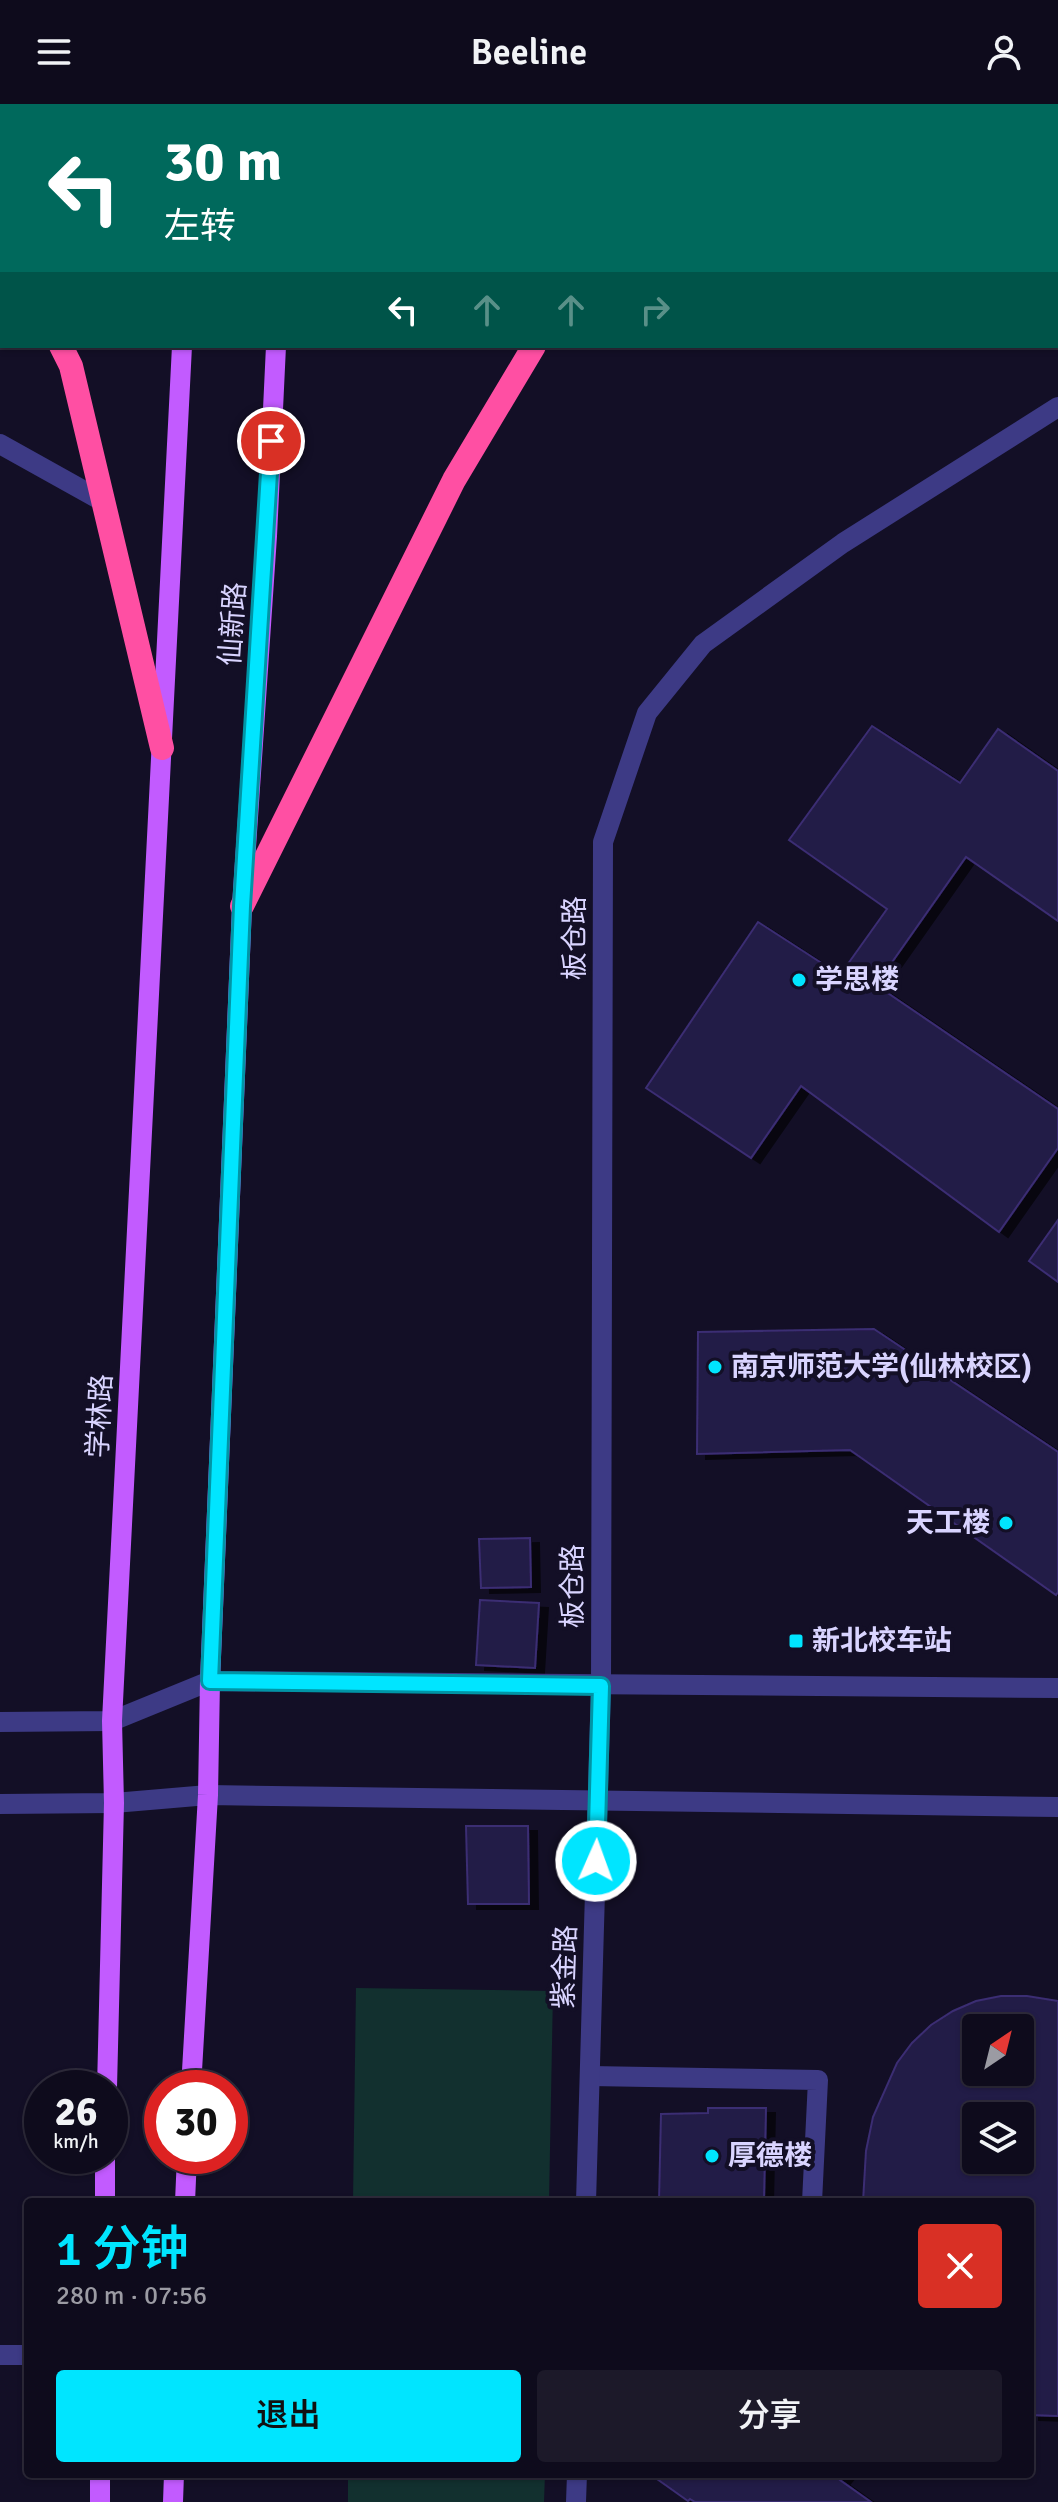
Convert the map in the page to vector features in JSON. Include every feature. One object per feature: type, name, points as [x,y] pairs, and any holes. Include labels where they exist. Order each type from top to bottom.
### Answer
[{"type":"highway","points":[[62,348],[71,366],[162,748]]},
{"type":"highway","points":[[242,906],[454,480],[533,348]]},
{"type":"main road","points":[[162,748],[182,348]]},
{"type":"main road","name":"仙新路","points":[[242,906],[267,536],[276,348]]},
{"type":"main road","name":"学林路","points":[[107,2070],[114,1803],[112,1721],[162,748]]},
{"type":"main road","points":[[192,2070],[208,1795],[242,906]]},
{"type":"main road","points":[[105,2174],[105,2198]]},
{"type":"main road","points":[[185,2198],[186,2174]]},
{"type":"main road","points":[[100,2478],[100,2502]]},
{"type":"main road","points":[[173,2502],[174,2478]]},
{"type":"street","name":"板仓路","points":[[601,1686],[603,842],[647,713],[703,644],[843,543],[1058,407]]},
{"type":"street","points":[[0,444],[104,502]]},
{"type":"street","points":[[0,1722],[112,1721],[210,1681],[1058,1688]]},
{"type":"street","name":"紫金路","points":[[586,2198],[601,1686]]},
{"type":"street","points":[[0,1804],[114,1803],[208,1795],[1058,1807]]},
{"type":"street","points":[[590,2076],[818,2080],[812,2198]]},
{"type":"street","points":[[0,2355],[24,2355]]},
{"type":"street","points":[[576,2502],[577,2478]]},
{"type":"green space","points":[[356,1988],[553,1991],[549,2198],[353,2198]]},
{"type":"green space","points":[[348,2478],[545,2478],[544,2502],[348,2502]]},
{"type":"building","name":"学思楼","points":[[872,726],[960,783],[998,729],[1058,771],[1058,921],[966,857],[876,985],[1058,1109],[1058,1148],[999,1232],[801,1086],[751,1158],[646,1088],[758,922],[840,975],[887,909],[789,840]]},
{"type":"building","points":[[1058,1220],[1058,1282],[1029,1261]]},
{"type":"building","name":"天工楼","points":[[874,1329],[1058,1452],[1056,1595],[850,1450],[697,1454],[698,1332]]},
{"type":"building","points":[[530,1538],[531,1587],[481,1588],[479,1539]]},
{"type":"building","points":[[480,1600],[539,1603],[535,1668],[476,1665]]},
{"type":"building","points":[[466,1826],[528,1826],[529,1904],[468,1904]]},
{"type":"building","points":[[1001,1996],[1058,2001],[1058,2416],[1034,2415],[1034,2198],[863,2198],[866,2151],[873,2117],[897,2063],[931,2025],[976,2001]]},
{"type":"building","name":"厚德楼","points":[[708,2108],[766,2108],[764,2198],[659,2198],[661,2114],[708,2113]]},
{"type":"building","points":[[656,2478],[842,2478],[840,2480],[871,2502],[695,2502],[690,2499],[688,2501]]},
{"type":"place","name":"学思楼","points":[[799,980]]},
{"type":"place","name":"南京师范大学(仙林校区)","points":[[715,1367]]},
{"type":"place","name":"天工楼","points":[[1006,1523]]},
{"type":"place","name":"新北校车站","points":[[796,1641]]},
{"type":"place","name":"厚德楼","points":[[712,2156]]},
{"type":"route","points":[[271,441],[242,906],[210,1681],[601,1686],[596,1861]]}]
